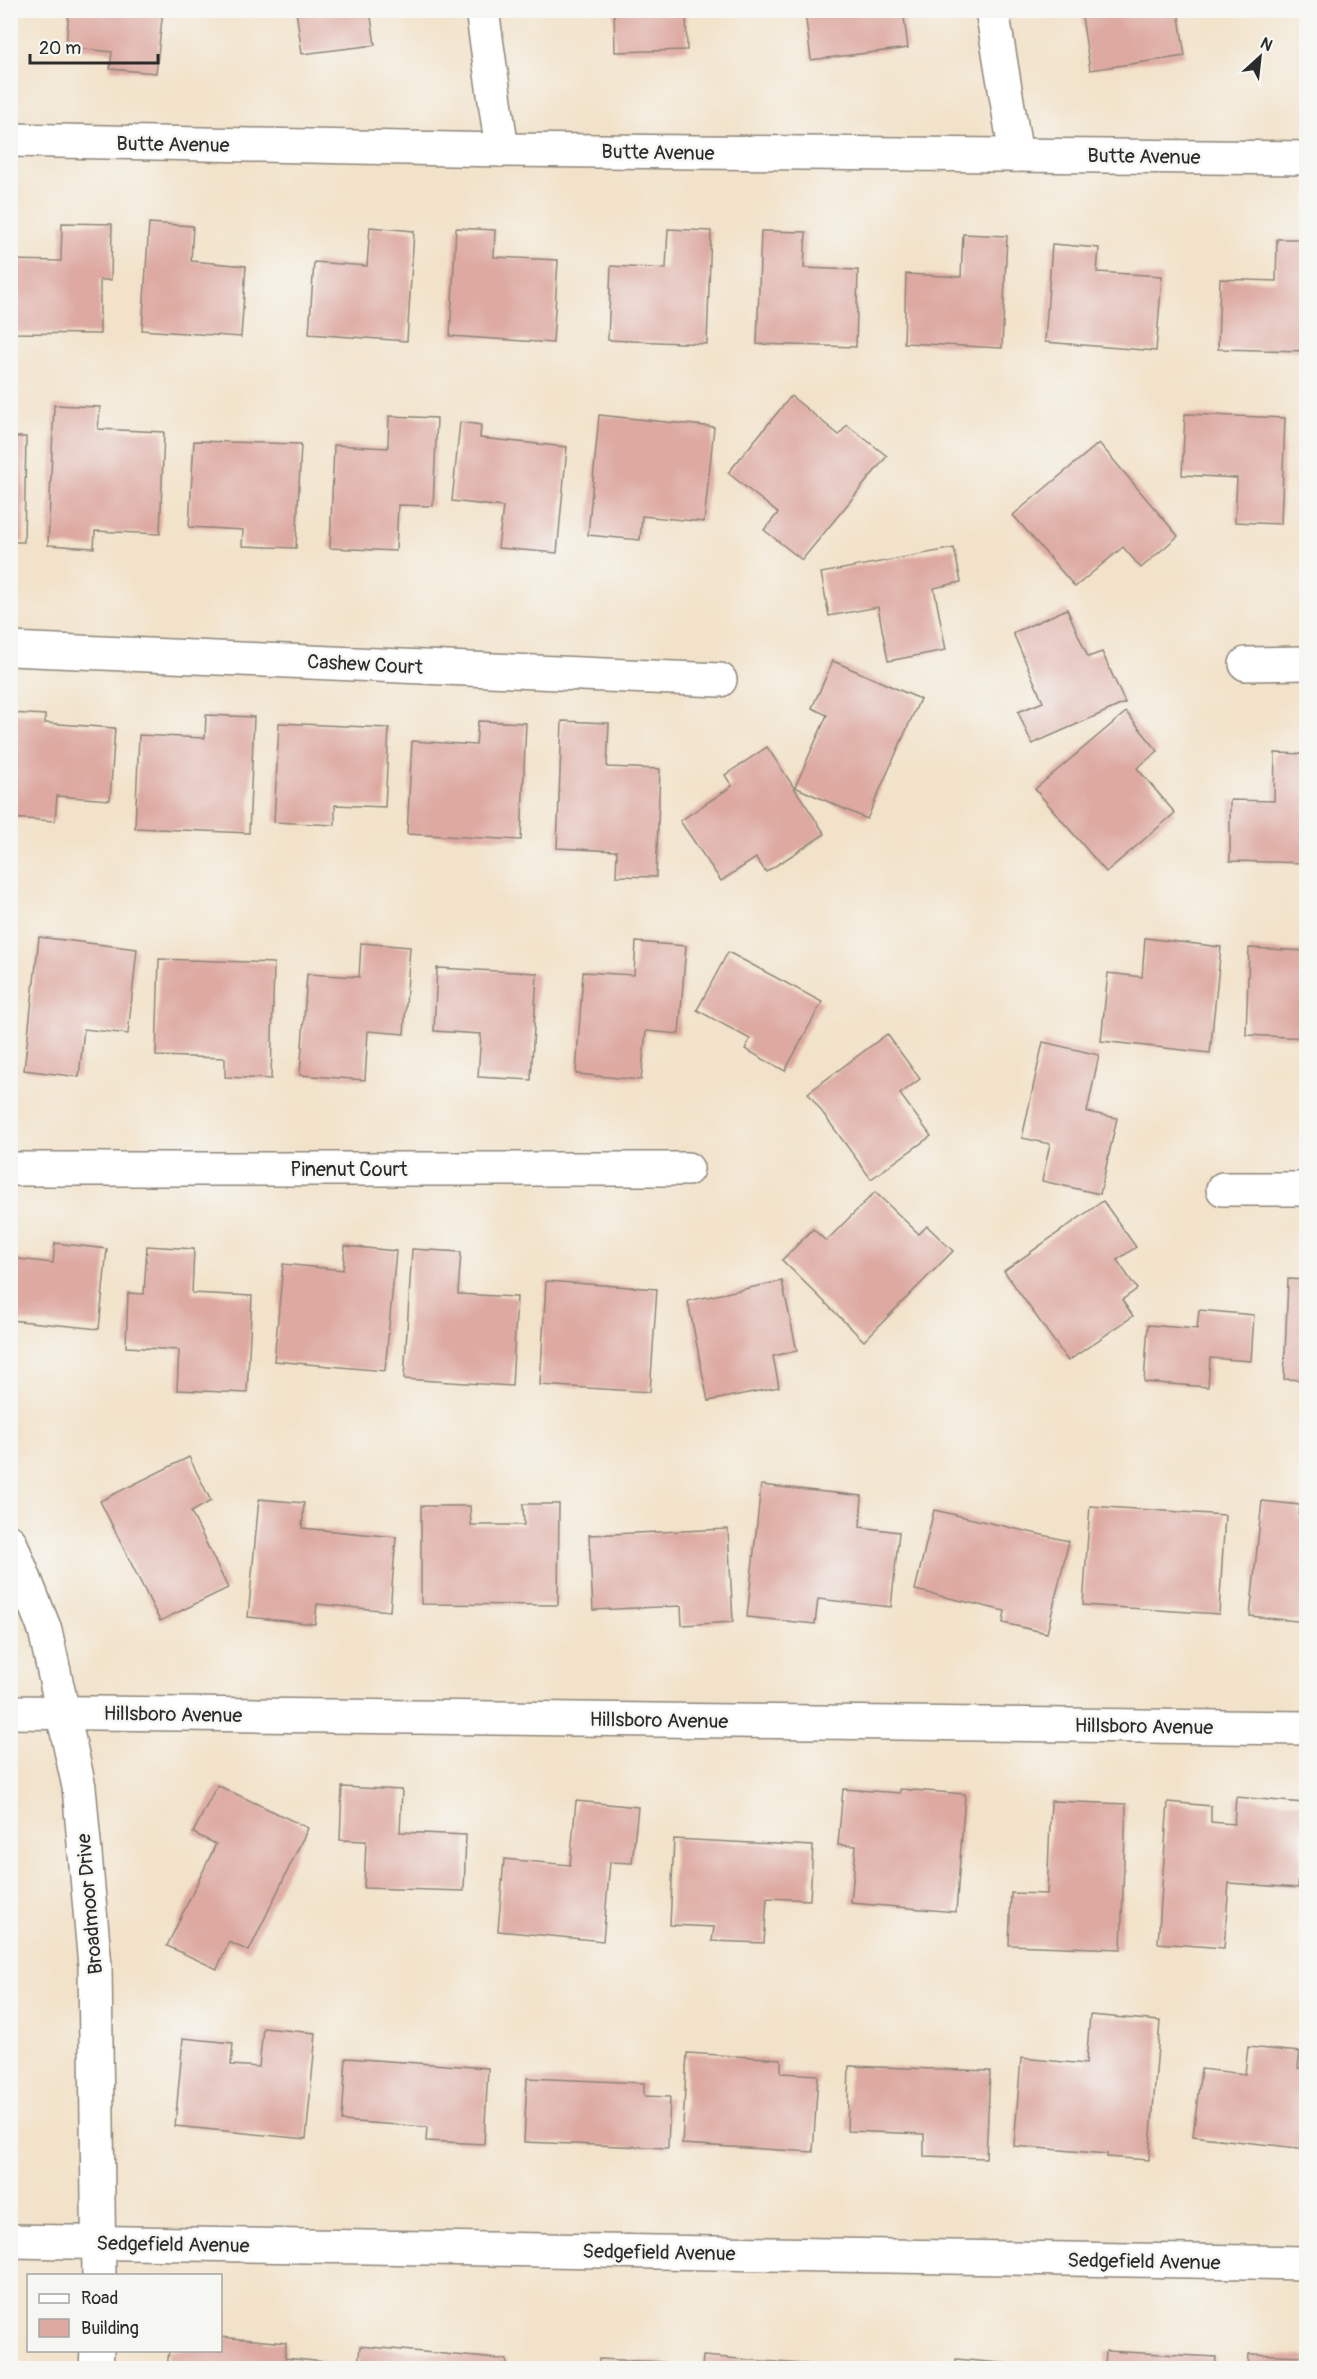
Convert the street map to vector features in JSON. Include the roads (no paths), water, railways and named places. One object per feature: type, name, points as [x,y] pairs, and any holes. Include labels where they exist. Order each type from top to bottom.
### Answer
[{"type":"street","points":[[482,10],[502,150]]},
{"type":"street","points":[[992,10],[1016,155]]},
{"type":"street","name":"Butte Avenue","points":[[10,140],[502,150],[1306,158]]},
{"type":"street","name":"Cashew Court","points":[[10,649],[720,680]]},
{"type":"street","points":[[1246,664],[1306,663]]},
{"type":"street","name":"Pinenut Court","points":[[10,1169],[687,1169]]},
{"type":"street","points":[[1223,1189],[1306,1189]]},
{"type":"street","name":"Broadmoor Drive","points":[[10,1542],[45,1630],[79,1787],[95,1966],[99,2274]]},
{"type":"street","name":"Hillsboro Avenue","points":[[10,1712],[1306,1728]]},
{"type":"street","name":"Sedgefield Avenue","points":[[10,2241],[1306,2263]]},
{"type":"street","points":[[96,2368],[97,2352]]}]
